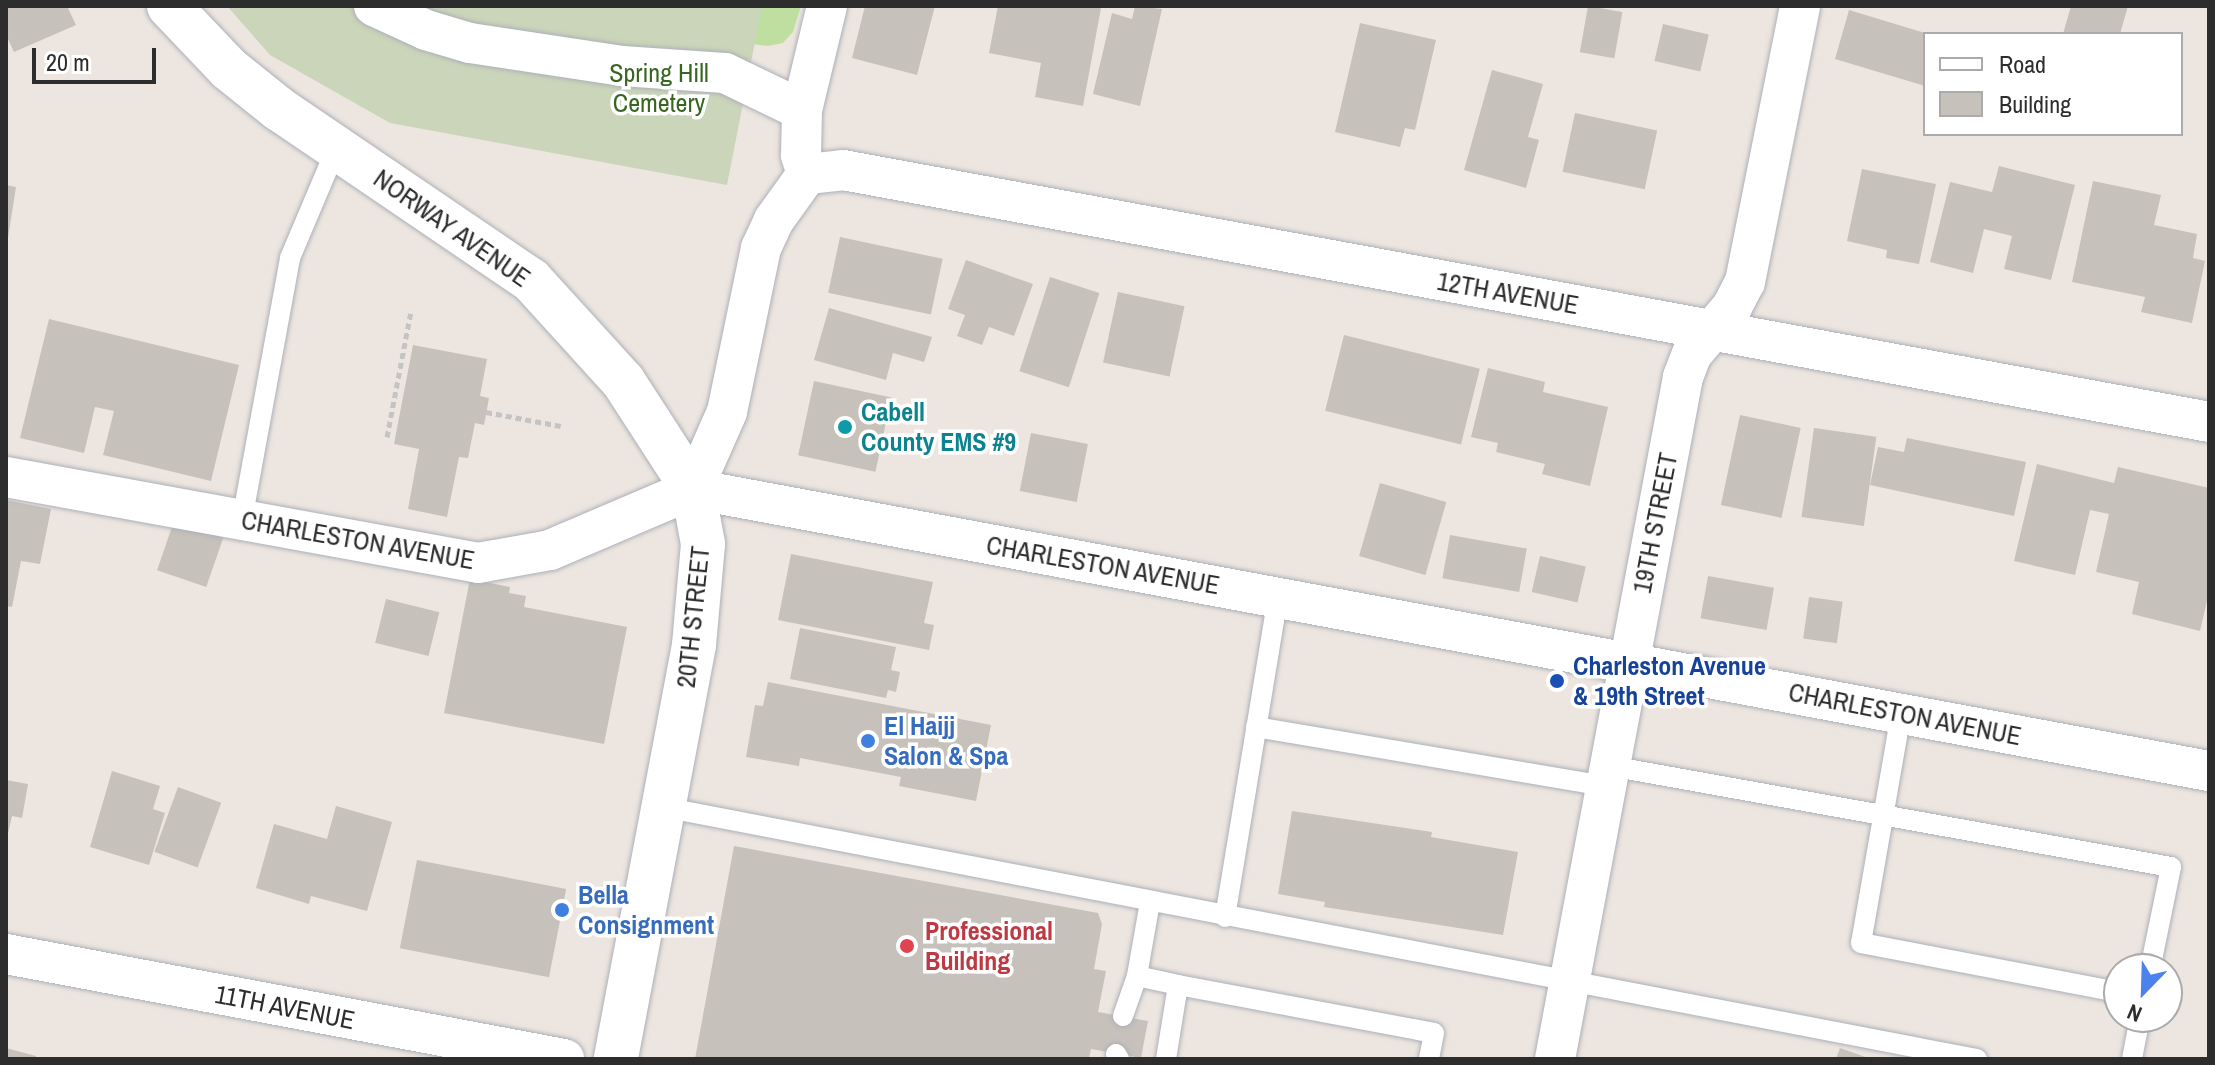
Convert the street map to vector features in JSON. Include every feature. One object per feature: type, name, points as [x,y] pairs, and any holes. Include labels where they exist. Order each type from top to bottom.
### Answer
[{"type":"main road","name":"NORWAY AVENUE","points":[[169,6],[229,69],[336,149],[531,280],[623,381],[693,489]]},
{"type":"main road","name":"20TH STREET","points":[[616,1059],[663,807],[701,577],[701,517],[693,489]]},
{"type":"street","points":[[374,6],[470,43],[622,66],[725,73],[802,110]]},
{"type":"street","points":[[693,489],[727,412],[761,248],[774,220],[807,174],[801,155],[802,110],[827,6]]},
{"type":"street","name":"19TH STREET","points":[[1555,1059],[1683,377],[1710,330],[1732,307],[1745,282],[1800,6]]},
{"type":"street","name":"12TH AVENUE","points":[[807,174],[843,170],[2209,422]]},
{"type":"street","name":"CHARLESTON AVENUE","points":[[6,477],[451,560],[494,562],[534,555],[618,525],[693,489],[2209,771]]},
{"type":"street","name":"11TH AVENUE","points":[[6,954],[564,1059]]},
{"type":"lane","points":[[242,520],[290,258],[336,149]]},
{"type":"lane","points":[[1225,917],[1278,598]]},
{"type":"lane","points":[[1901,714],[1861,943],[2103,989]]},
{"type":"lane","points":[[1256,727],[1885,812],[2171,867],[2153,953]]},
{"type":"lane","points":[[663,807],[1977,1059]]},
{"type":"lane","points":[[1123,1016],[1137,976],[1150,902]]},
{"type":"lane","points":[[1137,976],[1434,1033],[1429,1059]]},
{"type":"lane","points":[[1166,1059],[1178,985]]},
{"type":"lane","points":[[2132,1059],[2137,1033]]},
{"type":"path","points":[[387,437],[411,311]]},
{"type":"path","points":[[393,410],[400,411]]},
{"type":"path","points":[[486,412],[561,426]]},
{"type":"green space","name":"Spring Hill Cemetery","points":[[227,6],[762,6],[727,185],[390,123],[270,55]]},
{"type":"green space","points":[[463,6],[801,6],[793,32],[783,43],[768,46]]},
{"type":"building","points":[[6,6],[67,6],[76,25],[14,52],[6,35]]},
{"type":"building","points":[[865,6],[935,6],[917,75],[852,58]]},
{"type":"building","points":[[998,6],[1101,8],[1083,106],[1035,97],[1041,63],[989,53]]},
{"type":"building","points":[[1135,6],[1162,9],[1140,106],[1093,94],[1112,13],[1132,19]]},
{"type":"building","points":[[1588,6],[1622,12],[1614,58],[1580,52]]},
{"type":"building","points":[[2071,6],[2128,6],[2121,32],[2064,32]]},
{"type":"building","points":[[1849,10],[1923,32],[1923,85],[1835,59]]},
{"type":"building","points":[[1360,23],[1436,40],[1415,130],[1405,128],[1400,147],[1335,132]]},
{"type":"building","points":[[1663,24],[1709,35],[1700,72],[1654,61]]},
{"type":"building","points":[[1492,70],[1543,84],[1528,137],[1539,140],[1526,188],[1464,170]]},
{"type":"building","points":[[1575,113],[1657,130],[1645,189],[1563,172]]},
{"type":"building","points":[[1999,166],[2075,185],[2051,280],[2004,269],[2012,236],[1984,229],[1973,273],[1930,262],[1950,182],[1992,192]]},
{"type":"building","points":[[1862,169],[1936,184],[1919,264],[1886,258],[1887,250],[1847,241]]},
{"type":"building","points":[[2093,181],[2161,195],[2154,225],[2197,234],[2193,258],[2205,261],[2192,323],[2141,312],[2145,297],[2072,282]]},
{"type":"building","points":[[6,185],[16,187],[8,238],[6,238]]},
{"type":"building","points":[[840,237],[943,259],[931,315],[828,293]]},
{"type":"building","points":[[966,260],[1033,284],[1014,336],[989,327],[982,345],[957,336],[965,315],[948,309]]},
{"type":"building","points":[[1050,277],[1099,293],[1069,387],[1019,371]]},
{"type":"building","points":[[1118,292],[1185,306],[1170,377],[1103,362]]},
{"type":"building","points":[[829,308],[932,337],[924,362],[893,353],[886,380],[814,360]]},
{"type":"building","points":[[49,319],[239,365],[211,481],[103,455],[114,411],[95,407],[84,453],[20,438]]},
{"type":"building","points":[[1344,335],[1480,369],[1461,445],[1325,411]]},
{"type":"building","points":[[413,345],[487,359],[480,396],[489,398],[484,425],[475,423],[468,458],[459,457],[447,517],[408,509],[419,449],[394,444]]},
{"type":"building","points":[[1488,368],[1545,382],[1543,392],[1608,407],[1590,486],[1542,474],[1545,464],[1496,452],[1498,443],[1471,437]]},
{"type":"building","name":"Cabell County EMS #9","points":[[814,381],[891,397],[875,472],[798,455]]},
{"type":"building","points":[[1740,415],[1801,428],[1782,518],[1721,505]]},
{"type":"building","points":[[1814,428],[1876,437],[1864,526],[1801,517]]},
{"type":"building","points":[[1031,433],[1088,444],[1077,502],[1020,491]]},
{"type":"building","points":[[1907,438],[2026,462],[2014,516],[1870,485],[1878,447],[1904,452]]},
{"type":"building","points":[[2037,464],[2114,483],[2118,467],[2209,488],[2209,592],[2200,631],[2132,614],[2139,582],[2096,572],[2109,514],[2090,510],[2075,575],[2014,561]]},
{"type":"building","points":[[1380,483],[1446,502],[1425,575],[1359,556]]},
{"type":"building","points":[[6,500],[51,509],[40,564],[21,561],[12,607],[6,606]]},
{"type":"building","points":[[174,521],[223,538],[206,587],[157,570]]},
{"type":"building","points":[[1450,535],[1527,549],[1519,592],[1442,578]]},
{"type":"building","points":[[791,554],[933,582],[924,623],[934,625],[929,650],[778,620]]},
{"type":"building","points":[[1540,556],[1586,567],[1577,603],[1532,592]]},
{"type":"building","points":[[1708,576],[1774,588],[1767,630],[1701,618]]},
{"type":"building","points":[[470,579],[510,587],[509,593],[526,596],[524,607],[627,627],[604,744],[444,713]]},
{"type":"building","points":[[1809,597],[1843,602],[1837,643],[1803,639]]},
{"type":"building","points":[[386,599],[439,612],[428,656],[375,643]]},
{"type":"building","points":[[800,628],[896,647],[891,670],[900,672],[896,692],[888,690],[886,698],[790,679]]},
{"type":"building","name":"El Haijj Salon & Spa","points":[[768,682],[991,725],[976,801],[899,786],[901,777],[800,758],[799,766],[746,757],[755,705],[763,706]]},
{"type":"building","points":[[112,771],[160,786],[153,809],[165,813],[149,865],[90,847]]},
{"type":"building","points":[[6,780],[28,784],[22,818],[12,816],[7,838]]},
{"type":"building","points":[[178,787],[221,803],[198,868],[154,852]]},
{"type":"building","points":[[336,806],[392,822],[367,911],[311,896],[309,904],[256,888],[274,824],[327,839]]},
{"type":"building","points":[[1292,811],[1432,832],[1431,837],[1518,852],[1503,935],[1324,907],[1325,902],[1278,894]]},
{"type":"building","name":"Professional Building","points":[[734,846],[1098,913],[1102,924],[1094,969],[1106,971],[1098,1012],[1148,1021],[1141,1058],[1091,1049],[1089,1058],[1077,1059],[695,1059]]},
{"type":"building","points":[[417,860],[566,889],[549,977],[400,948]]},
{"type":"building","points":[[6,1048],[36,1056],[35,1059],[6,1059]]},
{"type":"building","points":[[1840,1048],[1871,1059],[1836,1059]]},
{"type":"place","name":"Cabell County EMS #9","points":[[845,427]]},
{"type":"place","name":"Charleston Avenue & 19th Street","points":[[1557,681]]},
{"type":"place","name":"El Haijj Salon & Spa","points":[[868,741]]},
{"type":"place","name":"Bella Consignment","points":[[562,910]]},
{"type":"place","name":"Professional Building","points":[[907,946]]}]
